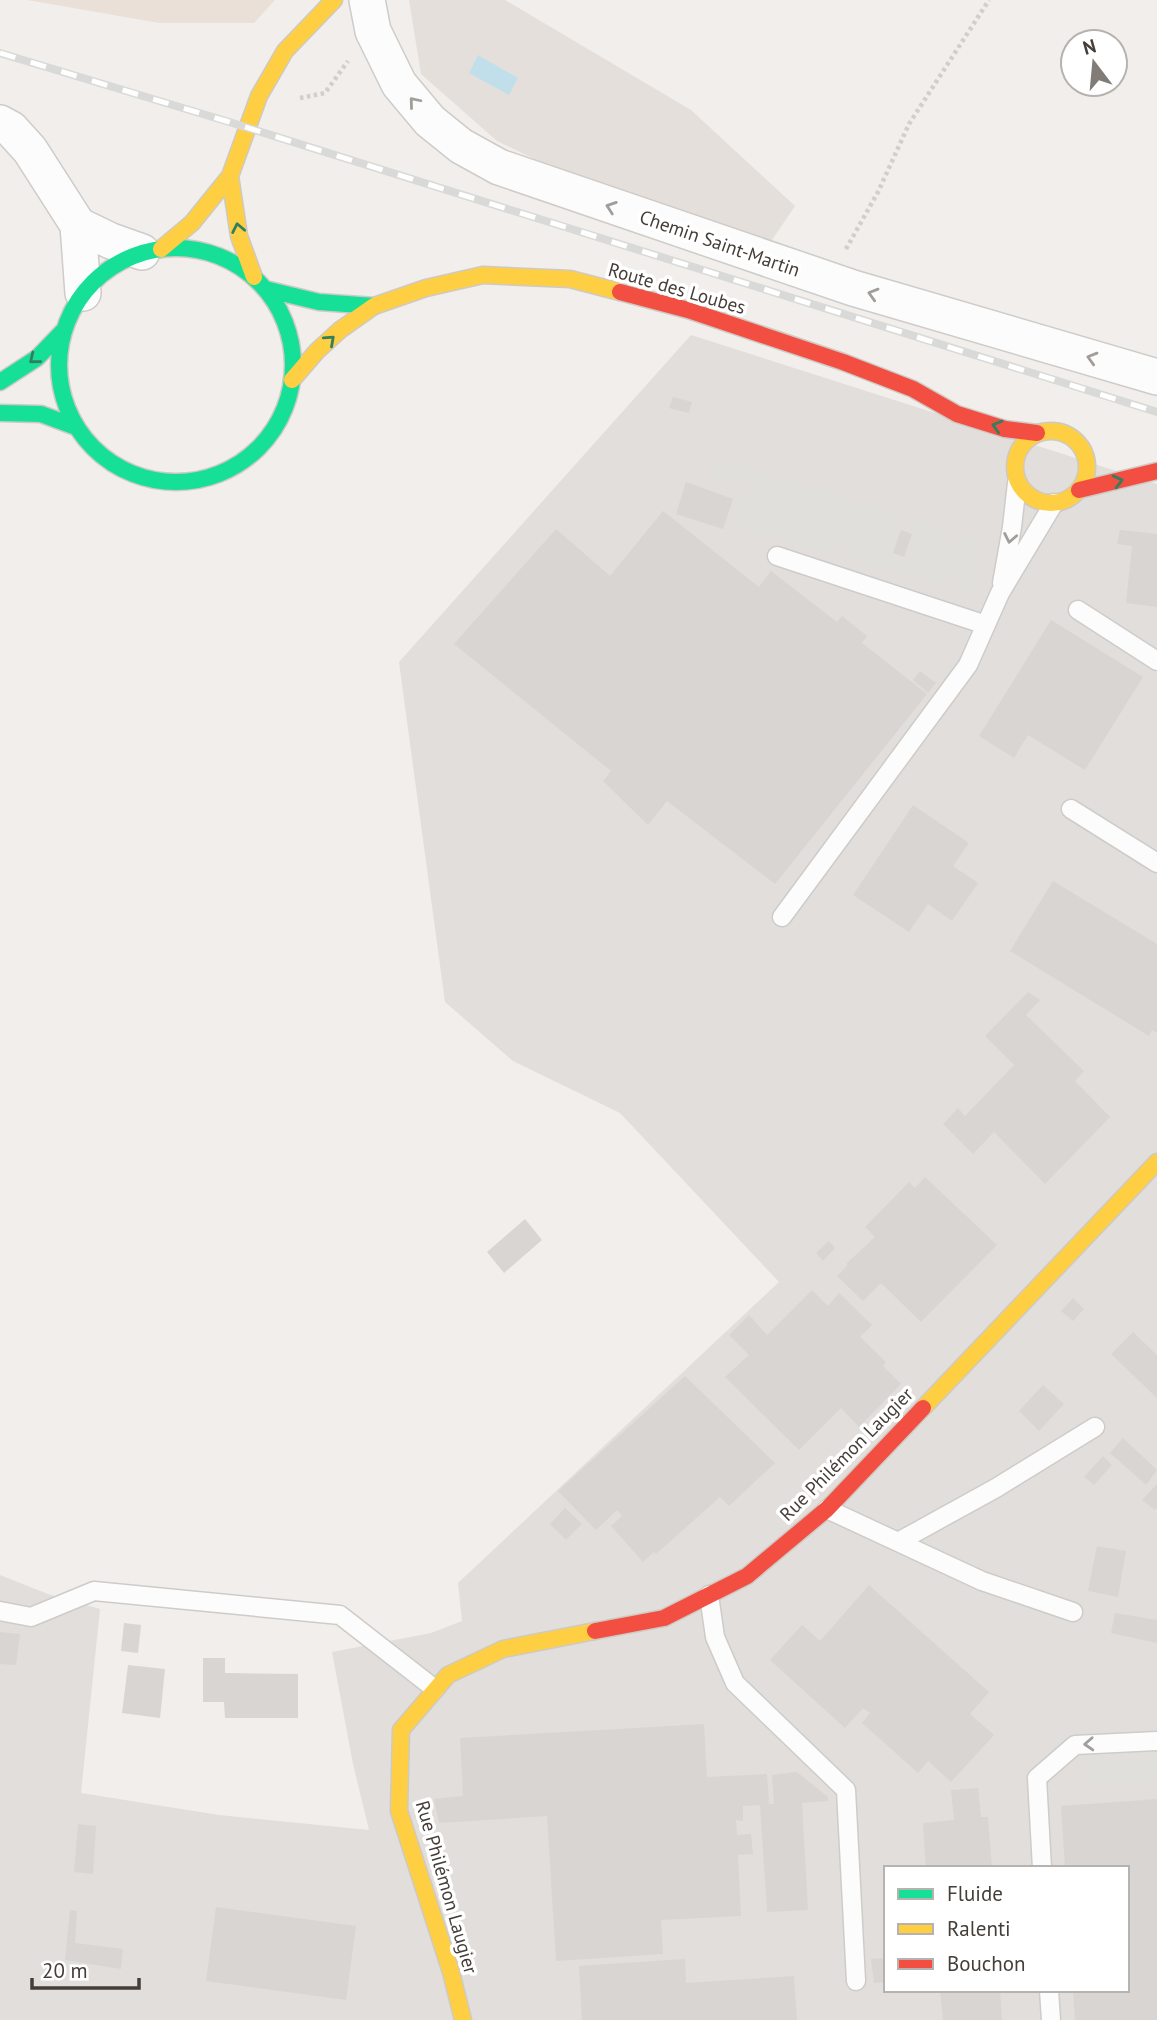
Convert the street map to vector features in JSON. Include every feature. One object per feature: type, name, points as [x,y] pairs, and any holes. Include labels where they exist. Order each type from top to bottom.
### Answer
[{"type":"main road","points":[[152,251],[192,223],[230,176],[259,96],[285,51],[334,0]]},
{"type":"main road","points":[[230,176],[239,236],[260,283],[279,309],[288,332],[293,356],[292,380],[283,411],[267,438],[244,460],[216,475],[184,481],[153,480],[123,470],[97,451],[76,427],[64,402],[59,373],[59,351],[72,311],[83,293],[99,276],[120,262],[152,251],[186,248],[211,253],[233,262],[260,283]]},
{"type":"main road","name":"Route des Loubes","points":[[292,380],[340,330],[374,306],[426,288],[483,275],[570,279],[688,310],[843,362],[913,390],[957,414],[1005,429],[1037,433]]},
{"type":"main road","name":"Route des Loubes","points":[[260,283],[310,302],[374,306]]},
{"type":"main road","points":[[0,382],[37,358],[64,330]]},
{"type":"main road","points":[[0,414],[41,414],[76,427]]},
{"type":"main road","name":"Route des Loubes","points":[[957,414],[976,434]]},
{"type":"main road","points":[[1001,461],[1026,494],[1039,502],[1054,503],[1068,499],[1079,490],[1086,477],[1087,462],[1082,448],[1074,439],[1050,430],[1027,439],[1019,450],[1014,461],[1016,478]]},
{"type":"main road","points":[[1082,448],[1105,453]]},
{"type":"main road","points":[[1131,459],[1157,468]]},
{"type":"main road","points":[[1079,490],[1157,468]]},
{"type":"main road","name":"Rue Philémon Laugier","points":[[463,2020],[451,1972],[398,1811],[401,1730],[448,1675],[503,1649],[664,1618],[747,1576],[827,1509],[1157,1162]]},
{"type":"street","name":"Chemin Saint-Martin","points":[[370,15],[399,84],[430,121],[470,152],[499,167],[828,280],[1157,377]]},
{"type":"street","points":[[0,123],[11,129],[30,150],[78,225],[83,293]]},
{"type":"street","points":[[78,225],[111,241],[152,251]]},
{"type":"lane","points":[[1000,593],[1013,527],[1016,478]]},
{"type":"lane","points":[[782,917],[968,665],[1000,593],[1054,503]]},
{"type":"lane","points":[[777,556],[986,625]]},
{"type":"lane","points":[[1078,610],[1157,661]]},
{"type":"lane","points":[[1071,809],[1157,863]]},
{"type":"lane","points":[[898,1542],[996,1488],[1095,1427]]},
{"type":"lane","points":[[827,1509],[982,1581],[1073,1612]]},
{"type":"lane","points":[[0,1611],[31,1617],[94,1591],[341,1615],[435,1689]]},
{"type":"lane","points":[[709,1595],[715,1637],[736,1683],[846,1790],[856,1982]]},
{"type":"lane","points":[[1042,1866],[1037,1777],[1075,1745],[1157,1741]]},
{"type":"lane","points":[[1049,1992],[1051,2020]]},
{"type":"path","points":[[828,280],[878,192],[909,124],[989,0]]},
{"type":"path","points":[[291,101],[325,93],[370,15]]},
{"type":"shaded area","points":[[27,0],[275,0],[254,23],[159,23]]},
{"type":"shaded area","points":[[409,0],[505,0],[691,110],[795,206],[768,246],[574,178],[497,141],[421,74]]},
{"type":"shaded area","points":[[691,335],[1157,484],[1157,2020],[0,2020],[0,1575],[48,1594],[100,1609],[81,1793],[219,1815],[369,1830],[353,1764],[332,1652],[431,1633],[462,1621],[458,1583],[779,1282],[620,1113],[513,1061],[445,1002],[399,662]]},
{"type":"shaded area","points":[[715,456],[990,544],[971,595],[731,525],[740,485],[709,476]]},
{"type":"shaded area","points":[[1157,1741],[1157,1783],[1074,1788],[1075,1745]]},
{"type":"water","points":[[478,55],[518,78],[509,95],[469,73]]},
{"type":"building","points":[[673,397],[692,402],[689,413],[669,408]]},
{"type":"building","points":[[686,482],[733,499],[723,529],[676,514]]},
{"type":"building","points":[[663,511],[759,587],[771,571],[837,622],[842,616],[867,636],[862,643],[927,694],[775,884],[667,801],[648,825],[603,781],[611,771],[454,644],[556,529],[610,576]]},
{"type":"building","points":[[901,530],[912,534],[904,557],[893,553]]},
{"type":"building","points":[[1120,530],[1157,534],[1157,607],[1126,603],[1132,546],[1117,544]]},
{"type":"building","points":[[1051,620],[1143,677],[1085,770],[1028,735],[1014,758],[979,736]]},
{"type":"building","points":[[920,671],[936,683],[928,693],[913,680]]},
{"type":"building","points":[[913,805],[969,843],[953,866],[978,883],[952,921],[928,904],[909,932],[853,895]]},
{"type":"building","points":[[1053,881],[1157,944],[1157,1033],[1152,1030],[1149,1036],[1010,951]]},
{"type":"building","points":[[1028,992],[1040,1000],[1026,1015],[1084,1071],[1075,1081],[1110,1117],[1045,1184],[994,1132],[973,1154],[943,1124],[958,1108],[965,1116],[1014,1065],[985,1036]]},
{"type":"building","points":[[925,1177],[997,1245],[921,1322],[881,1283],[863,1301],[837,1276],[875,1237],[865,1227],[909,1182],[915,1188]]},
{"type":"building","points":[[525,1219],[542,1240],[504,1273],[487,1252]]},
{"type":"building","points":[[829,1241],[835,1248],[823,1261],[816,1253]]},
{"type":"building","points":[[812,1290],[828,1306],[839,1293],[872,1325],[860,1337],[886,1362],[883,1366],[901,1384],[859,1427],[841,1408],[799,1450],[725,1377],[749,1355],[729,1335],[749,1315],[767,1335]]},
{"type":"building","points":[[1073,1298],[1084,1309],[1073,1321],[1061,1311]]},
{"type":"building","points":[[1133,1332],[1157,1355],[1157,1398],[1111,1354]]},
{"type":"building","points":[[685,1376],[775,1463],[729,1506],[720,1497],[656,1554],[654,1552],[643,1562],[611,1526],[622,1516],[617,1510],[596,1530],[558,1491]]},
{"type":"building","points":[[1043,1385],[1064,1404],[1039,1431],[1019,1411]]},
{"type":"building","points":[[1123,1438],[1157,1470],[1146,1485],[1110,1453]]},
{"type":"building","points":[[1103,1456],[1112,1465],[1094,1485],[1084,1477]]},
{"type":"building","points":[[1157,1484],[1157,1508],[1155,1510],[1142,1500]]},
{"type":"building","points":[[565,1508],[582,1524],[566,1540],[550,1524]]},
{"type":"building","points":[[1097,1546],[1126,1551],[1118,1597],[1088,1591]]},
{"type":"building","points":[[869,1585],[989,1692],[970,1714],[994,1735],[951,1782],[928,1761],[918,1773],[862,1723],[870,1713],[863,1708],[845,1728],[770,1660],[802,1625],[820,1641]]},
{"type":"building","points":[[1115,1613],[1157,1620],[1157,1643],[1111,1633]]},
{"type":"building","points":[[124,1623],[141,1625],[138,1653],[121,1651]]},
{"type":"building","points":[[0,1632],[20,1634],[16,1665],[0,1664]]},
{"type":"building","points":[[203,1658],[225,1658],[225,1673],[298,1674],[298,1718],[225,1718],[224,1702],[203,1702]]},
{"type":"building","points":[[128,1665],[165,1669],[160,1718],[122,1713]]},
{"type":"building","points":[[704,1724],[707,1777],[767,1774],[769,1804],[774,1804],[772,1775],[797,1772],[828,1797],[828,1801],[802,1803],[808,1910],[767,1912],[760,1805],[743,1806],[743,1821],[736,1820],[737,1835],[751,1834],[753,1854],[738,1855],[741,1916],[661,1920],[663,1954],[556,1961],[547,1816],[439,1823],[434,1799],[463,1796],[460,1738]]},
{"type":"building","points":[[978,1788],[981,1817],[988,1817],[992,1866],[926,1866],[923,1823],[954,1820],[951,1790]]},
{"type":"building","points":[[1157,1799],[1157,2020],[1075,2020],[1073,1992],[1129,1992],[1129,1866],[1065,1866],[1061,1806]]},
{"type":"building","points":[[78,1824],[96,1826],[93,1874],[74,1872]]},
{"type":"building","points":[[216,1907],[356,1926],[346,2000],[206,1981]]},
{"type":"building","points":[[70,1910],[77,1911],[75,1943],[123,1949],[121,1969],[65,1960]]},
{"type":"building","points":[[884,1958],[884,1982],[874,1983],[871,1959]]},
{"type":"building","points":[[685,1959],[686,1983],[794,1976],[797,2020],[582,2020],[579,1966]]},
{"type":"building","points":[[940,1992],[1000,1992],[1002,2020],[943,2020]]},
{"type":"railway","points":[[0,53],[1157,412]]},
{"type":"traffic: fast","points":[[176,248],[199,250],[221,257],[259,282],[284,320],[291,342],[293,365],[291,388],[284,410],[259,448],[221,473],[199,480],[176,482],[153,480],[131,473],[93,448],[68,410],[61,388],[59,365],[61,342],[68,320],[93,282],[131,257],[153,250],[176,248]]},
{"type":"traffic: fast","points":[[265,289],[319,302],[374,306]]},
{"type":"traffic: fast","points":[[0,382],[37,358],[64,330]]},
{"type":"traffic: fast","points":[[0,413],[41,414],[76,427]]},
{"type":"traffic: slow","points":[[161,249],[192,223],[230,176],[259,96],[285,51],[334,0]]},
{"type":"traffic: slow","points":[[230,176],[239,236],[254,277]]},
{"type":"traffic: slow","points":[[292,380],[340,330],[374,306],[426,288],[483,275],[570,279],[620,292]]},
{"type":"traffic: slow","points":[[1044,431],[1058,431],[1077,441],[1087,460],[1087,467],[1087,474],[1077,493],[1058,503],[1044,503],[1025,493],[1015,474],[1015,460],[1025,441],[1044,431]]},
{"type":"traffic: slow","points":[[923,1408],[1157,1162]]},
{"type":"traffic: slow","points":[[463,2020],[451,1972],[399,1811],[401,1730],[448,1675],[503,1649],[595,1631]]},
{"type":"traffic: jam","points":[[620,292],[688,310],[843,362],[913,389],[957,414],[1005,429],[1037,433]]},
{"type":"traffic: jam","points":[[1079,490],[1157,471]]},
{"type":"traffic: jam","points":[[595,1631],[664,1618],[747,1576],[827,1509],[923,1408]]}]
